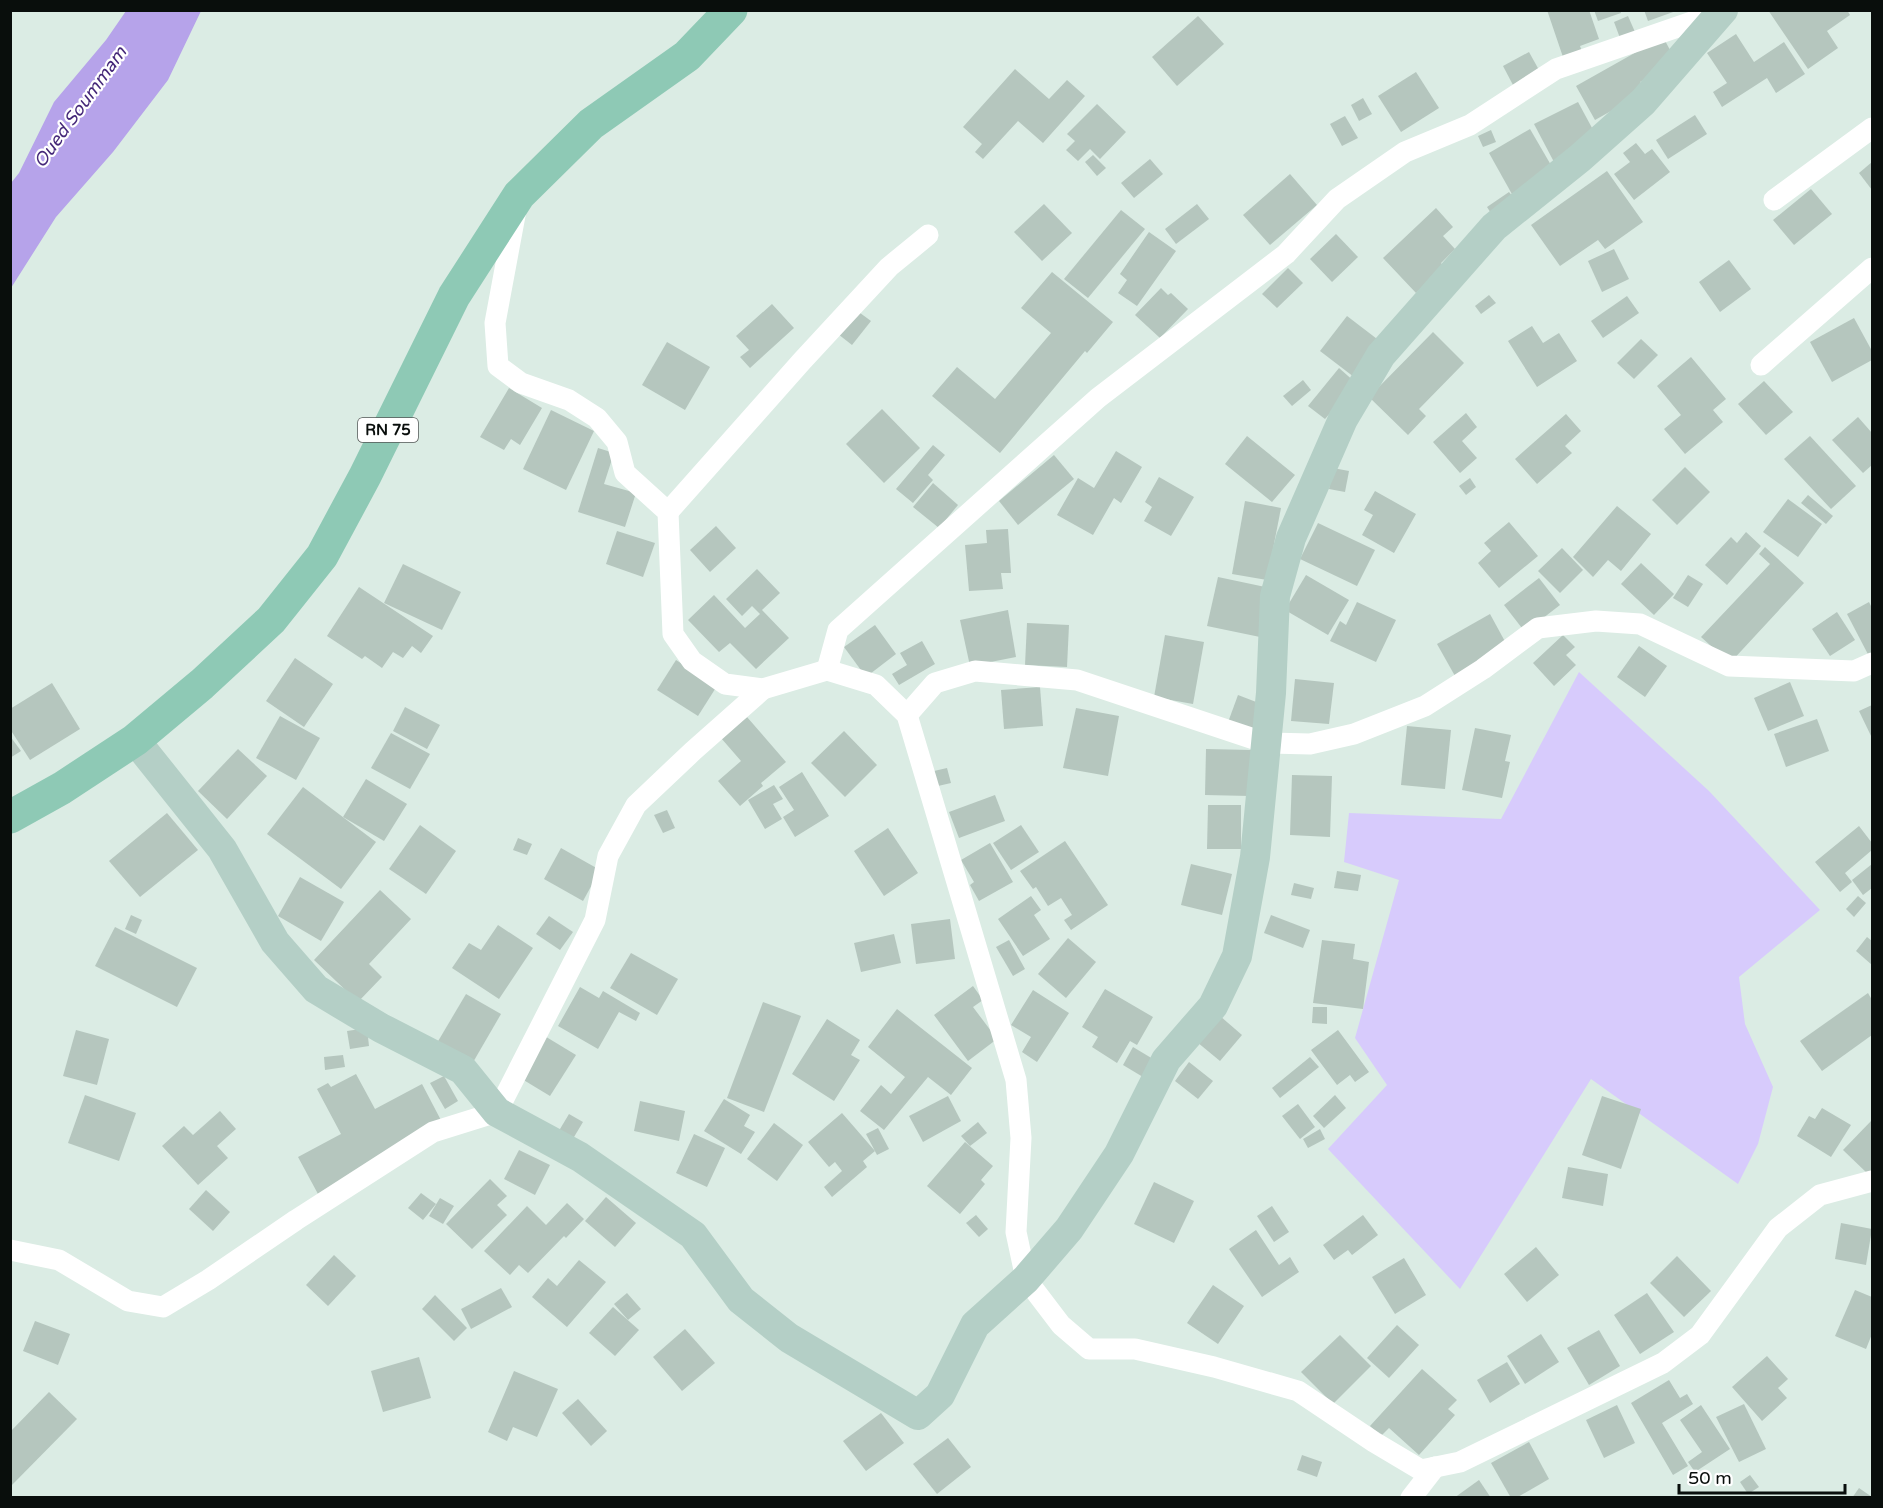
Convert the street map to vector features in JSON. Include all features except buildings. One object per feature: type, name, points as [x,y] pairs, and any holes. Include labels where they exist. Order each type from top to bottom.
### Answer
[{"type":"main road","name":"RN 75","points":[[10,817],[62,788],[135,740],[271,620],[322,556],[365,476],[454,296],[519,195],[591,124],[687,56],[731,10]]},
{"type":"street","points":[[827,670],[838,630],[1098,398],[1286,254],[1337,199],[1405,152],[1470,125],[1556,69],[1722,11]]},
{"type":"street","points":[[135,740],[222,849],[275,942],[316,989],[381,1029],[463,1070],[497,1112],[580,1156],[693,1235],[741,1300],[789,1338],[918,1415],[940,1395],[975,1324],[1026,1279],[1069,1229],[1119,1154],[1166,1060],[1213,1006],[1237,956],[1255,857],[1271,693],[1275,596],[1290,538],[1343,419],[1381,355],[1494,227],[1580,158],[1643,102],[1722,11]]},
{"type":"street","points":[[1773,200],[1872,128]]},
{"type":"street","points":[[519,195],[495,323],[498,366],[521,383],[569,400],[597,418],[617,442],[624,473],[668,512]]},
{"type":"street","points":[[928,235],[889,267],[668,512],[673,634],[692,661],[725,684],[764,689],[827,670],[876,685],[907,715],[938,812],[1016,1080],[1021,1138],[1016,1232],[1026,1279],[1061,1325],[1089,1349],[1135,1349],[1214,1367],[1298,1391],[1374,1442],[1421,1470],[1460,1462],[1663,1363],[1700,1335],[1778,1228],[1820,1196],[1872,1180]]},
{"type":"street","points":[[1761,365],[1872,268]]},
{"type":"street","points":[[907,715],[935,683],[975,671],[1077,680],[1266,743],[1310,744],[1354,734],[1425,706],[1483,669],[1538,628],[1596,621],[1640,624],[1729,666],[1854,671],[1872,663]]},
{"type":"street","points":[[10,1250],[59,1260],[128,1301],[163,1307],[208,1280],[433,1132],[497,1112],[595,920],[608,856],[636,804],[764,689]]},
{"type":"street","points":[[1411,1497],[1435,1467]]},
{"type":"shaded area","points":[[1579,672],[1709,791],[1820,910],[1739,977],[1745,1024],[1773,1087],[1758,1144],[1738,1184],[1591,1079],[1460,1289],[1328,1149],[1387,1085],[1355,1038],[1399,880],[1344,862],[1349,813],[1501,819]]},
{"type":"water","name":"Oued Soummam","points":[[126,11],[201,11],[168,80],[113,152],[56,217],[11,288],[11,183],[19,173],[54,102],[106,40]]}]
